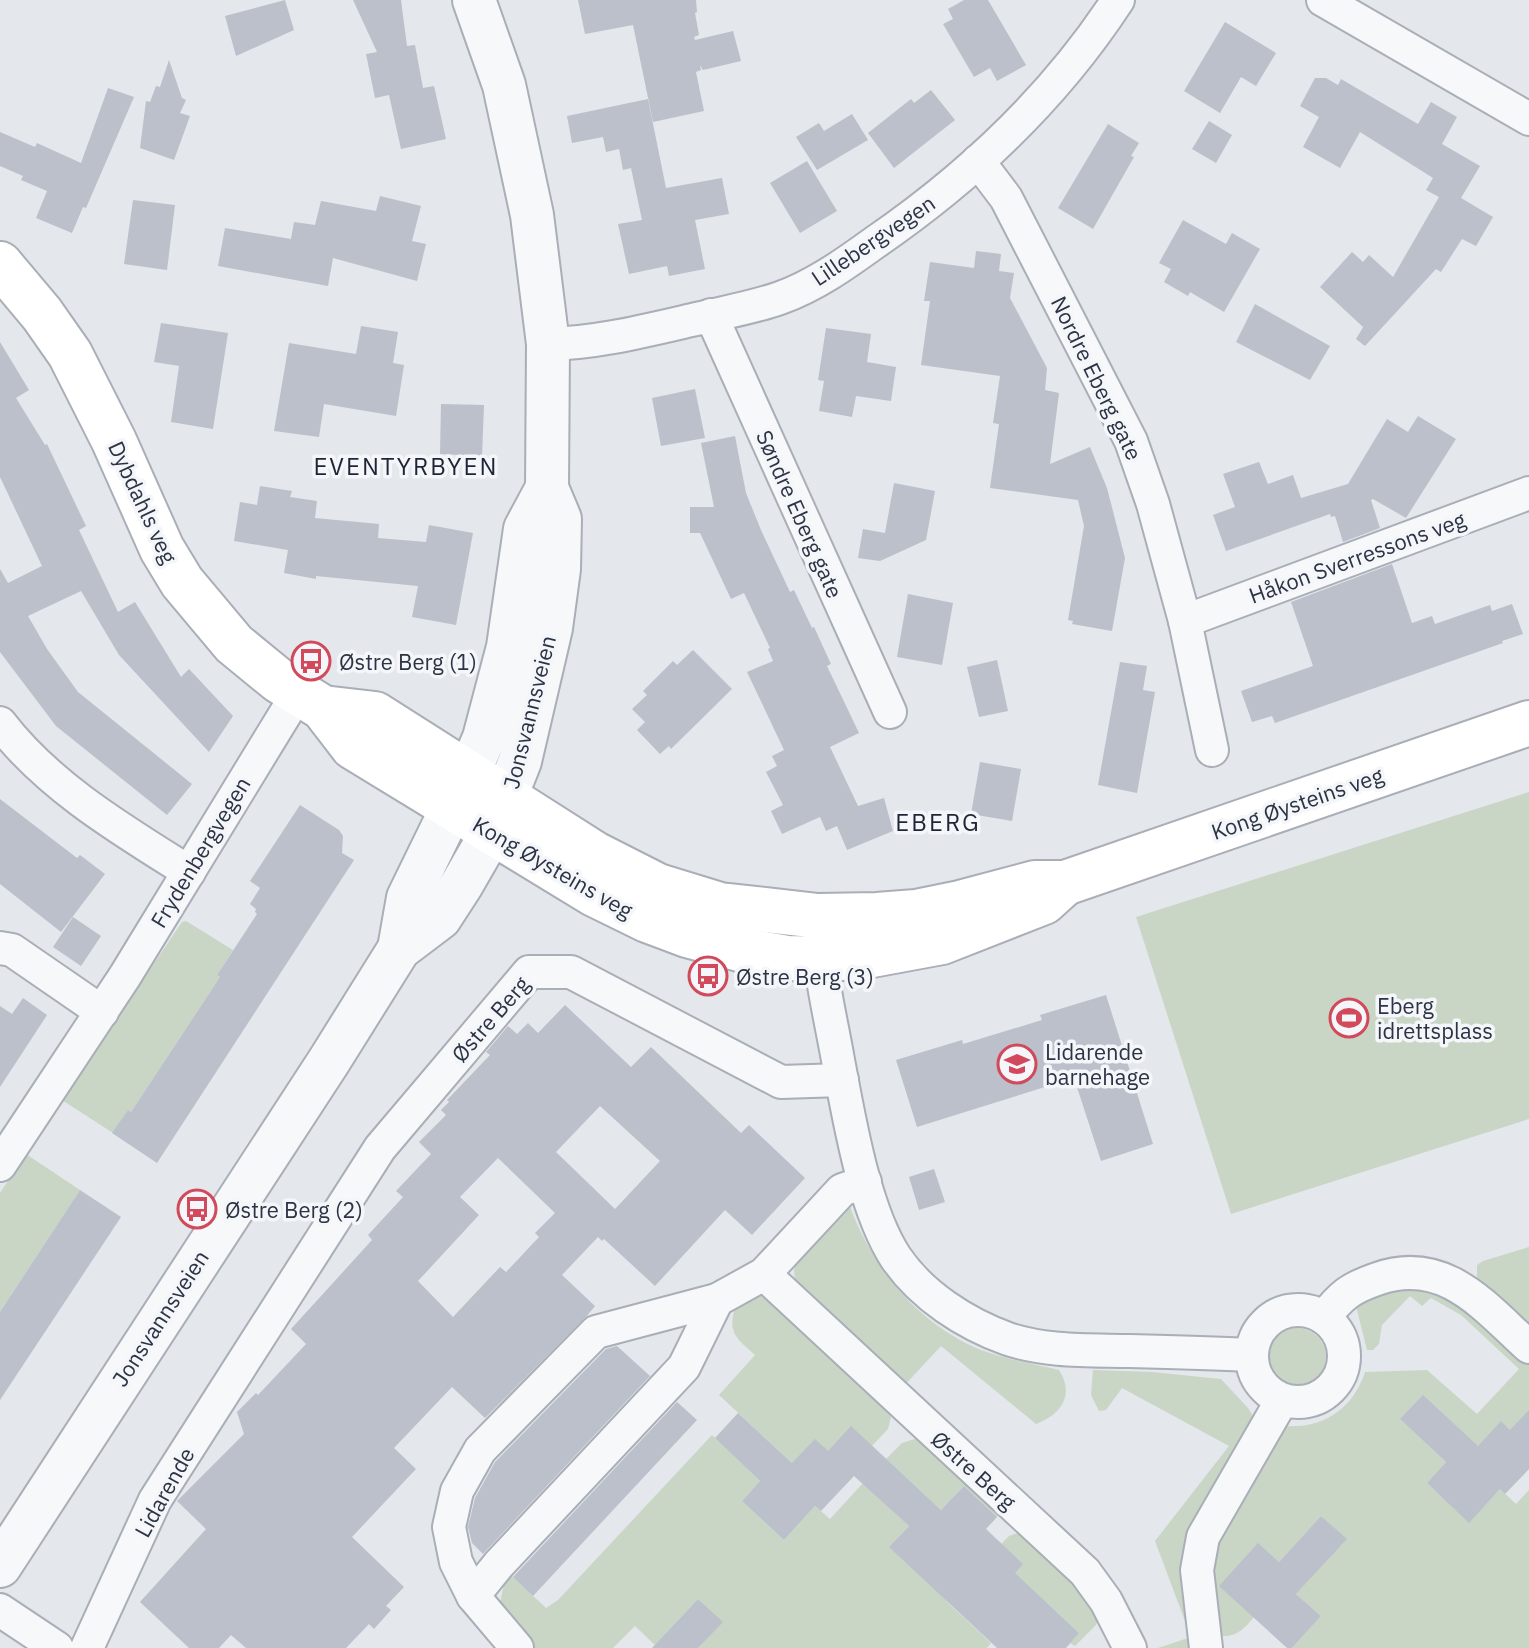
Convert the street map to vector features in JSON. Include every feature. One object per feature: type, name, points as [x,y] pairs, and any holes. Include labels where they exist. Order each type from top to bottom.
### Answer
[{"type":"main road","name":"Dybdahls veg","points":[[0,264],[42,314],[70,354],[114,441],[162,549],[182,582],[234,644],[255,663],[310,700],[353,747],[461,791]]},
{"type":"main road","name":"Kong Øysteins veg","points":[[461,791],[500,815],[595,854],[658,886],[819,937],[1035,883],[1065,883],[1529,723]]},
{"type":"street","name":"Jonsvannsveien","points":[[0,1566],[399,949],[440,918],[500,815],[536,698],[551,628],[559,569],[560,519],[547,488],[548,344],[530,203],[504,85],[474,0]]},
{"type":"street","name":"Lillebergvegen","points":[[548,344],[580,343],[781,298],[835,271],[941,195],[1036,107],[1093,38],[1118,0]]},
{"type":"street","points":[[1323,0],[1529,119]]},
{"type":"street","name":"Nordre Eberg gate","points":[[978,161],[1006,198],[1131,441],[1153,504],[1185,621],[1212,750]]},
{"type":"street","name":"Søndre Eberg gate","points":[[711,315],[890,712]]},
{"type":"street","name":"Jonsvannsveien","points":[[399,949],[408,898],[484,738],[508,647],[525,529],[547,488]]},
{"type":"street","name":"Håkon Sverressons veg","points":[[1185,621],[1529,493]]},
{"type":"street","name":"Frydenbergvegen","points":[[0,1165],[102,1012],[189,872],[310,700]]},
{"type":"street","points":[[0,723],[14,741],[78,797],[189,872]]},
{"type":"street","points":[[819,937],[842,1080],[865,1182],[883,1234],[896,1258],[917,1282],[937,1301],[984,1329],[1043,1346],[1251,1355]]},
{"type":"street","points":[[0,948],[12,950],[102,1012]]},
{"type":"street","name":"Østre Berg","points":[[255,1343],[380,1148],[529,972],[571,972],[781,1082],[842,1080]]},
{"type":"street","points":[[517,1648],[473,1596],[456,1562],[449,1527],[457,1491],[480,1450],[596,1332],[717,1300],[764,1274],[842,1190],[865,1182]]},
{"type":"street","points":[[1324,1318],[1349,1290],[1394,1274],[1426,1273],[1468,1291],[1529,1347]]},
{"type":"street","name":"Østre Berg","points":[[764,1274],[1085,1572],[1106,1601],[1130,1648]]},
{"type":"street","points":[[473,1596],[499,1564],[684,1367],[717,1300]]},
{"type":"street","points":[[1300,1309],[1324,1318],[1341,1338],[1344,1360],[1339,1377],[1321,1397],[1295,1402],[1282,1400],[1256,1378],[1251,1355],[1257,1332],[1275,1315],[1300,1309]]},
{"type":"street","name":"Lidarende","points":[[87,1648],[155,1500],[255,1343]]},
{"type":"street","points":[[1206,1648],[1197,1570],[1203,1537],[1282,1400]]},
{"type":"street","points":[[0,1610],[57,1648]]},
{"type":"green space","name":"Eberg idrettsplass","points":[[1529,792],[1529,1119],[1231,1214],[1136,917]]},
{"type":"green space","points":[[186,921],[233,950],[217,975],[220,977],[131,1112],[128,1110],[113,1133],[62,1100],[182,922]]},
{"type":"green space","points":[[26,1154],[80,1190],[0,1312],[0,1193]]},
{"type":"green space","points":[[850,1207],[885,1273],[937,1326],[981,1350],[1059,1370],[1066,1388],[1058,1410],[1036,1424],[941,1346],[901,1389],[796,1291],[794,1269],[807,1243]]},
{"type":"green space","points":[[1529,1247],[1529,1332],[1477,1281],[1477,1265]]},
{"type":"green space","points":[[1394,1284],[1454,1296],[1529,1362],[1529,1447],[1501,1422],[1478,1446],[1400,1419],[1446,1462],[1427,1483],[1469,1522],[1500,1489],[1516,1504],[1529,1490],[1529,1648],[1292,1648],[1321,1616],[1296,1594],[1346,1539],[1321,1516],[1279,1562],[1258,1544],[1254,1617],[1236,1633],[1222,1636],[1212,1619],[1213,1541],[1284,1426],[1311,1424],[1335,1414],[1353,1396],[1365,1372],[1427,1370],[1477,1414],[1519,1369],[1461,1315],[1431,1298],[1422,1306],[1410,1296],[1382,1325],[1379,1344],[1373,1350],[1367,1350],[1356,1306]]},
{"type":"green space","points":[[761,1292],[884,1400],[891,1417],[888,1429],[849,1470],[792,1463],[719,1395],[755,1355],[736,1335],[732,1324],[735,1308]]},
{"type":"green space","points":[[1297,1328],[1308,1330],[1317,1337],[1324,1346],[1324,1368],[1317,1377],[1308,1384],[1297,1386],[1286,1384],[1277,1377],[1270,1368],[1268,1357],[1270,1346],[1277,1337],[1286,1330]]},
{"type":"green space","points":[[1093,1370],[1221,1379],[1256,1421],[1193,1535],[1198,1648],[1158,1648],[1191,1637],[1155,1541],[1229,1446],[1122,1388],[1106,1410],[1099,1411],[1091,1395]]},
{"type":"green space","points":[[712,1435],[760,1481],[742,1501],[784,1540],[815,1506],[830,1519],[863,1483],[909,1526],[889,1547],[974,1572],[1009,1536],[1023,1531],[1066,1567],[1100,1614],[1096,1625],[1075,1646],[1070,1643],[1079,1633],[1047,1603],[969,1576],[946,1601],[991,1643],[987,1648],[698,1648],[722,1622],[698,1599],[655,1645],[635,1626],[613,1648],[531,1648],[500,1603],[504,1584],[511,1575],[546,1608],[558,1600]]},
{"type":"green space","points":[[918,1438],[999,1514],[997,1517],[964,1486],[941,1510],[886,1459],[902,1443]]},
{"type":"building","points":[[285,0],[294,30],[236,56],[225,16]]},
{"type":"building","points":[[353,0],[401,0],[407,46],[415,45],[423,88],[434,86],[446,139],[401,149],[389,95],[375,98],[366,54],[377,52]]},
{"type":"building","points":[[578,0],[696,0],[699,35],[694,37],[695,40],[733,31],[741,61],[703,70],[700,65],[701,70],[696,72],[704,111],[653,122],[633,25],[585,34]]},
{"type":"building","points":[[964,0],[988,0],[1026,65],[997,81],[990,68],[974,77],[943,24],[953,19],[948,9]]},
{"type":"building","points":[[1225,22],[1276,53],[1256,86],[1241,77],[1220,113],[1184,91]]},
{"type":"building","points":[[169,60],[182,98],[186,100],[180,113],[190,116],[174,160],[140,148],[146,101],[150,102],[156,86],[160,87]]},
{"type":"building","points":[[1315,78],[1326,78],[1338,85],[1341,79],[1418,124],[1431,102],[1457,117],[1442,144],[1480,166],[1461,198],[1493,217],[1476,246],[1462,239],[1441,272],[1436,269],[1365,346],[1356,339],[1365,324],[1363,327],[1320,287],[1352,252],[1363,262],[1369,255],[1393,277],[1439,197],[1426,190],[1433,178],[1360,132],[1340,168],[1303,147],[1319,117],[1300,106]]},
{"type":"building","points":[[108,88],[134,97],[72,233],[36,218],[47,191],[21,180],[23,176],[0,166],[0,132],[35,147],[37,143],[81,163]]},
{"type":"building","points":[[931,90],[955,120],[894,168],[868,133],[911,99],[914,103]]},
{"type":"building","points":[[648,99],[666,188],[722,178],[729,214],[695,220],[705,269],[669,276],[667,266],[629,274],[618,224],[642,220],[631,168],[623,170],[619,149],[606,152],[603,137],[572,143],[567,116]]},
{"type":"building","points":[[852,114],[868,140],[817,170],[796,137],[819,123],[824,131]]},
{"type":"building","points":[[1209,121],[1232,135],[1216,163],[1192,149]]},
{"type":"building","points":[[1108,124],[1139,143],[1093,229],[1058,208]]},
{"type":"building","points":[[807,161],[837,211],[800,233],[770,183]]},
{"type":"building","points":[[380,196],[421,206],[412,241],[426,244],[417,281],[333,258],[328,286],[218,266],[225,228],[291,239],[294,222],[315,225],[321,201],[376,211]]},
{"type":"building","points":[[133,200],[175,205],[167,270],[124,264]]},
{"type":"building","points":[[1183,220],[1226,244],[1232,233],[1260,249],[1224,312],[1190,292],[1188,296],[1164,282],[1171,269],[1159,263]]},
{"type":"building","points":[[976,251],[1001,254],[999,271],[1014,273],[1010,298],[1047,368],[1045,390],[1059,393],[1050,464],[1090,447],[1107,488],[1125,558],[1112,631],[1072,624],[1073,621],[1068,620],[1084,526],[1078,500],[990,488],[999,424],[993,423],[1000,376],[921,365],[930,301],[924,301],[930,262],[974,268]]},
{"type":"building","points":[[1255,304],[1330,346],[1310,380],[1236,342]]},
{"type":"building","points":[[161,323],[228,333],[213,429],[171,422],[179,366],[154,362]]},
{"type":"building","points":[[361,326],[398,332],[393,363],[404,365],[396,416],[324,404],[319,437],[274,431],[289,343],[356,354]]},
{"type":"building","points":[[826,328],[871,334],[867,362],[896,367],[891,401],[856,396],[852,417],[819,411],[824,381],[818,380]]},
{"type":"building","points":[[0,342],[29,390],[16,398],[47,444],[86,526],[79,530],[118,612],[135,602],[181,677],[189,669],[233,716],[209,752],[119,655],[81,591],[28,616],[78,692],[192,784],[167,815],[56,726],[0,652],[0,569],[8,583],[42,566],[0,477]]},
{"type":"building","points":[[695,389],[705,438],[661,446],[652,398]]},
{"type":"building","points":[[441,404],[484,405],[482,456],[440,454]]},
{"type":"building","points":[[1418,416],[1456,439],[1406,518],[1373,499],[1380,528],[1343,542],[1335,516],[1331,517],[1330,514],[1226,551],[1213,515],[1235,507],[1223,474],[1259,462],[1268,484],[1293,475],[1301,498],[1348,484],[1387,419],[1408,432]]},
{"type":"building","points":[[735,436],[746,493],[761,530],[790,592],[794,590],[814,627],[831,664],[827,666],[859,733],[830,747],[858,806],[884,798],[893,831],[847,850],[837,826],[826,831],[820,817],[782,834],[771,811],[783,805],[766,772],[777,766],[772,756],[784,750],[747,672],[773,661],[770,648],[744,593],[731,599],[700,533],[690,533],[690,507],[714,507],[701,443]]},
{"type":"building","points":[[894,483],[935,491],[926,540],[880,561],[858,558],[863,529],[885,533]]},
{"type":"building","points":[[260,486],[292,491],[290,497],[317,501],[315,518],[379,524],[378,538],[426,542],[429,525],[473,533],[456,625],[412,617],[418,586],[316,576],[316,579],[284,573],[288,550],[234,541],[240,502],[257,505]]},
{"type":"building","points":[[1392,564],[1412,623],[1432,616],[1435,624],[1490,605],[1492,611],[1512,604],[1523,634],[1275,723],[1272,716],[1252,722],[1241,691],[1313,666],[1291,602]]},
{"type":"building","points":[[908,594],[953,603],[942,665],[897,657]]},
{"type":"building","points":[[693,650],[732,689],[671,749],[669,746],[660,754],[637,730],[645,722],[632,709],[647,695],[643,691],[673,661],[677,665]]},
{"type":"building","points":[[997,660],[1008,711],[979,717],[967,667]]},
{"type":"building","points":[[1120,662],[1147,666],[1143,690],[1155,692],[1137,793],[1098,785]]},
{"type":"building","points":[[980,762],[1021,769],[1012,821],[971,814]]},
{"type":"building","points":[[0,799],[77,858],[80,855],[105,874],[61,932],[0,884]]},
{"type":"building","points":[[300,805],[339,830],[343,836],[342,853],[354,860],[157,1163],[112,1133],[128,1110],[131,1112],[220,977],[217,975],[257,914],[250,904],[260,888],[250,881]]},
{"type":"building","points":[[73,917],[101,936],[81,966],[53,947]]},
{"type":"building","points":[[1106,995],[1153,1144],[1101,1161],[1074,1078],[917,1127],[896,1060],[1042,1020],[1040,1015]]},
{"type":"building","points":[[23,998],[47,1015],[0,1087],[0,1006],[12,1014]]},
{"type":"building","points":[[565,1005],[631,1067],[651,1047],[741,1133],[749,1125],[805,1178],[752,1235],[725,1210],[655,1286],[598,1237],[562,1275],[595,1306],[586,1317],[485,1418],[452,1387],[394,1448],[416,1469],[352,1537],[404,1587],[386,1606],[391,1610],[374,1629],[369,1624],[346,1648],[246,1648],[231,1635],[219,1648],[189,1648],[140,1602],[206,1529],[177,1501],[244,1434],[237,1412],[256,1393],[258,1395],[306,1344],[291,1329],[372,1240],[368,1235],[403,1197],[396,1191],[431,1154],[419,1142],[446,1115],[441,1110],[449,1102],[447,1100],[490,1055],[486,1052],[508,1026],[517,1034],[528,1023],[538,1033]],"holes":[[[600,1106],[660,1161],[615,1209],[556,1152]],[[498,1158],[555,1213],[535,1233],[539,1237],[506,1272],[500,1267],[453,1317],[418,1281],[479,1215],[460,1197]]]},
{"type":"building","points":[[934,1169],[945,1202],[919,1210],[909,1177]]},
{"type":"building","points":[[80,1190],[121,1217],[0,1400],[0,1312]]},
{"type":"building","points":[[617,1346],[650,1376],[483,1554],[472,1543],[468,1527],[475,1498],[495,1462],[606,1349]]},
{"type":"building","points":[[1423,1395],[1478,1446],[1501,1421],[1510,1430],[1529,1410],[1529,1469],[1505,1494],[1500,1489],[1469,1523],[1427,1483],[1446,1462],[1400,1419]]},
{"type":"building","points":[[677,1402],[697,1420],[533,1596],[513,1577]]},
{"type":"building","points":[[738,1413],[792,1463],[815,1439],[828,1451],[851,1426],[941,1510],[964,1486],[997,1517],[986,1529],[1023,1564],[1015,1573],[1079,1633],[1066,1648],[997,1648],[889,1547],[909,1526],[854,1476],[821,1511],[815,1506],[784,1540],[742,1501],[760,1481],[715,1438]]},
{"type":"building","points":[[1321,1516],[1347,1539],[1296,1594],[1321,1616],[1292,1648],[1287,1648],[1219,1586],[1258,1543],[1279,1562]]},
{"type":"building","points":[[698,1599],[723,1622],[698,1648],[652,1648]]},
{"type":"place","name":"Østre Berg (1)","points":[[311,661]]},
{"type":"place","name":"Østre Berg (3)","points":[[708,976]]},
{"type":"place","name":"Eberg idrettsplass","points":[[1349,1018]]},
{"type":"place","name":"Lidarende barnehage","points":[[1017,1064]]},
{"type":"place","name":"Østre Berg (2)","points":[[197,1209]]},
{"type":"district","name":"EVENTYRBYEN","points":[[406,466]]},
{"type":"district","name":"EBERG","points":[[938,822]]}]
